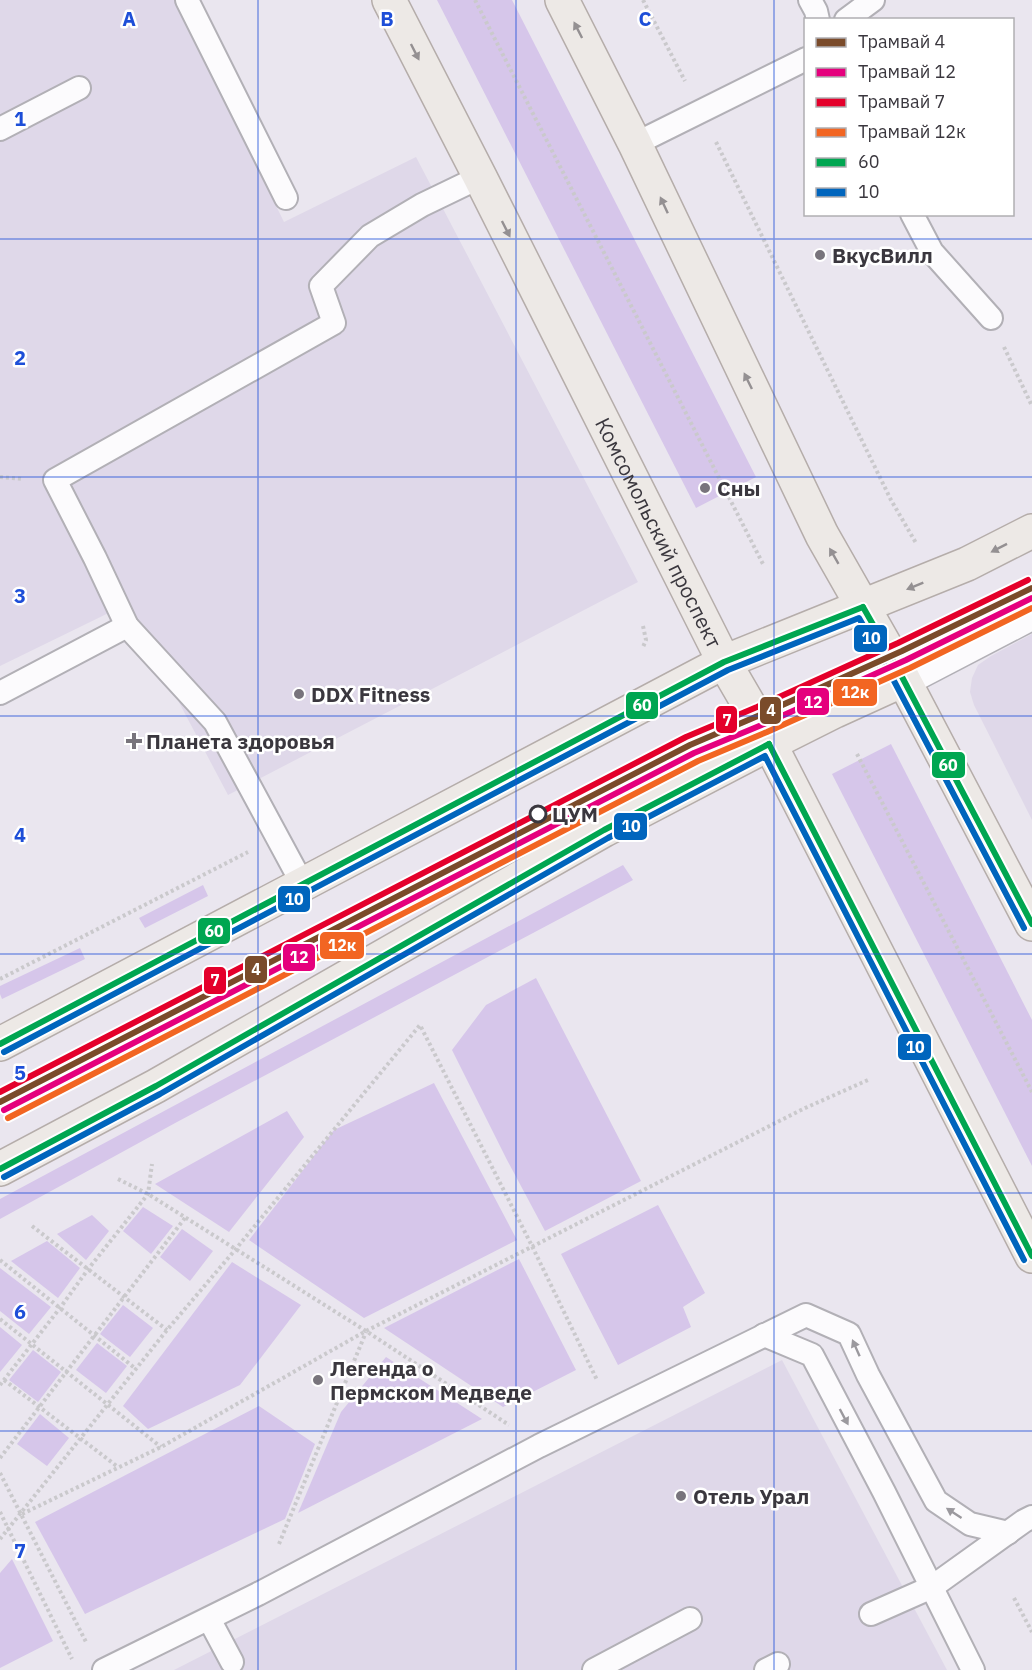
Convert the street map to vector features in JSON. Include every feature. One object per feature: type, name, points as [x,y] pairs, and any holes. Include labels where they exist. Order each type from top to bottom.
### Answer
[{"type":"main road","name":"Комсомольский проспект","points":[[389,0],[724,662],[746,699],[1032,1256]]},
{"type":"main road","points":[[562,0],[635,144],[822,535],[903,680],[1032,924]]},
{"type":"main road","points":[[0,1044],[724,662],[967,564],[1032,531]]},
{"type":"main road","points":[[0,1169],[156,1086],[604,830],[769,744],[903,680],[1032,613]]},
{"type":"lane","points":[[187,0],[286,198]]},
{"type":"lane","points":[[810,0],[818,18]]},
{"type":"lane","points":[[849,18],[873,0]]},
{"type":"lane","points":[[635,144],[804,60]]},
{"type":"lane","points":[[0,129],[79,88]]},
{"type":"lane","points":[[303,885],[215,722],[127,626],[55,480],[334,323],[321,286],[370,236],[422,206],[480,177]]},
{"type":"lane","points":[[913,216],[932,252],[991,318]]},
{"type":"lane","points":[[0,693],[127,626]]},
{"type":"lane","points":[[104,1670],[258,1594],[539,1446],[806,1315],[849,1334],[868,1375],[936,1501],[970,1524],[1008,1533]]},
{"type":"lane","points":[[764,1335],[812,1355],[973,1670]]},
{"type":"lane","points":[[871,1614],[932,1587],[1032,1517]]},
{"type":"lane","points":[[209,1619],[232,1662]]},
{"type":"lane","points":[[594,1670],[690,1619]]},
{"type":"path","points":[[475,0],[764,566]]},
{"type":"path","points":[[643,0],[891,500],[919,549]]},
{"type":"path","points":[[991,318],[1032,406]]},
{"type":"path","points":[[644,626],[646,640],[644,647]]},
{"type":"path","points":[[856,754],[1032,1092]]},
{"type":"path","points":[[0,979],[255,848]]},
{"type":"path","points":[[0,1539],[166,1330],[235,1250],[420,1025],[532,1246],[612,1411]]},
{"type":"path","points":[[20,1515],[161,1447],[366,1331],[803,1109],[867,1080]]},
{"type":"path","points":[[0,1385],[148,1194],[152,1164]]},
{"type":"path","points":[[118,1179],[148,1194],[366,1331],[539,1446]]},
{"type":"path","points":[[0,1458],[185,1218]]},
{"type":"path","points":[[32,1226],[166,1330]]},
{"type":"path","points":[[0,1260],[136,1369]]},
{"type":"path","points":[[0,1319],[161,1447]]},
{"type":"path","points":[[258,1594],[366,1331]]},
{"type":"path","points":[[4,1380],[118,1467]]},
{"type":"path","points":[[0,1473],[89,1649]]},
{"type":"path","points":[[0,1512],[72,1660]]},
{"type":"path","points":[[1014,1598],[1032,1632]]},
{"type":"shaded area","points":[[0,0],[175,0],[284,222],[416,157],[638,582],[228,795],[127,604],[0,666]]},
{"type":"shaded area","points":[[437,0],[512,0],[756,477],[696,508]]},
{"type":"shaded area","points":[[1032,634],[1032,820],[974,705],[970,692],[972,678],[978,665]]},
{"type":"shaded area","points":[[891,744],[1032,1020],[1032,1166],[832,774]]},
{"type":"shaded area","points":[[623,865],[633,880],[177,1122],[0,1219],[0,1199]]},
{"type":"shaded area","points":[[203,885],[208,896],[145,928],[139,918]]},
{"type":"shaded area","points":[[80,948],[85,959],[2,999],[0,986]]},
{"type":"shaded area","points":[[536,978],[641,1181],[545,1231],[452,1050],[486,1005]]},
{"type":"shaded area","points":[[434,1083],[517,1240],[364,1318],[249,1240],[334,1130]]},
{"type":"shaded area","points":[[287,1111],[304,1137],[229,1232],[155,1184]]},
{"type":"shaded area","points":[[658,1205],[705,1293],[683,1307],[691,1327],[618,1365],[561,1254]]},
{"type":"shaded area","points":[[143,1207],[173,1226],[151,1254],[123,1231]]},
{"type":"shaded area","points":[[92,1215],[109,1231],[86,1260],[57,1234]]},
{"type":"shaded area","points":[[182,1229],[213,1251],[190,1281],[160,1257]]},
{"type":"shaded area","points":[[47,1241],[80,1268],[58,1298],[11,1261]]},
{"type":"shaded area","points":[[519,1259],[576,1370],[503,1407],[384,1328]]},
{"type":"shaded area","points":[[232,1262],[301,1305],[240,1385],[148,1429],[123,1406]]},
{"type":"shaded area","points":[[0,1268],[51,1307],[29,1334],[0,1311]]},
{"type":"shaded area","points":[[123,1305],[153,1328],[130,1357],[100,1334]]},
{"type":"shaded area","points":[[0,1327],[22,1345],[0,1372]]},
{"type":"shaded area","points":[[97,1343],[127,1366],[106,1393],[76,1370]]},
{"type":"shaded area","points":[[33,1350],[61,1372],[38,1402],[9,1380]]},
{"type":"shaded area","points":[[386,1357],[482,1419],[298,1513],[341,1412]]},
{"type":"shaded area","name":"Отель Урал","points":[[782,1360],[947,1670],[174,1670]]},
{"type":"shaded area","points":[[259,1406],[315,1444],[285,1519],[85,1614],[35,1522]]},
{"type":"shaded area","points":[[40,1414],[69,1438],[47,1466],[17,1444]]},
{"type":"shaded area","points":[[12,1559],[53,1641],[0,1668],[0,1573]]},
{"type":"tram line","name":"7","points":[[0,1092],[686,737],[898,643],[1028,580]]},
{"type":"tram line","name":"4","points":[[0,1102],[690,745],[902,651],[1032,588]]},
{"type":"tram line","name":"12","points":[[4,1110],[694,753],[906,660],[1032,598]]},
{"type":"tram line","name":"12к","points":[[8,1118],[698,761],[910,668],[1032,608]]},
{"type":"transit line","name":"60","points":[[863,607],[1032,924]]},
{"type":"transit line","name":"60","points":[[0,1044],[724,662],[863,607]]},
{"type":"transit line","name":"10","points":[[4,1052],[728,670],[859,618],[1024,928]]},
{"type":"transit line","name":"60","points":[[769,744],[1032,1256]]},
{"type":"transit line","name":"60","points":[[0,1169],[156,1086],[604,830],[769,744]]},
{"type":"transit line","name":"10","points":[[4,1177],[160,1094],[608,838],[765,756],[1024,1260]]},
{"type":"place","name":"ВкусВилл","points":[[820,255]]},
{"type":"place","name":"Сны","points":[[705,488]]},
{"type":"place","name":"DDX Fitness","points":[[299,694]]},
{"type":"place","name":"Планета здоровья","points":[[134,741]]},
{"type":"place","name":"ЦУМ","points":[[538,814]]},
{"type":"place","name":"Легенда о Пермском Медведе","points":[[318,1380]]},
{"type":"place","name":"Отель Урал","points":[[681,1496]]}]
